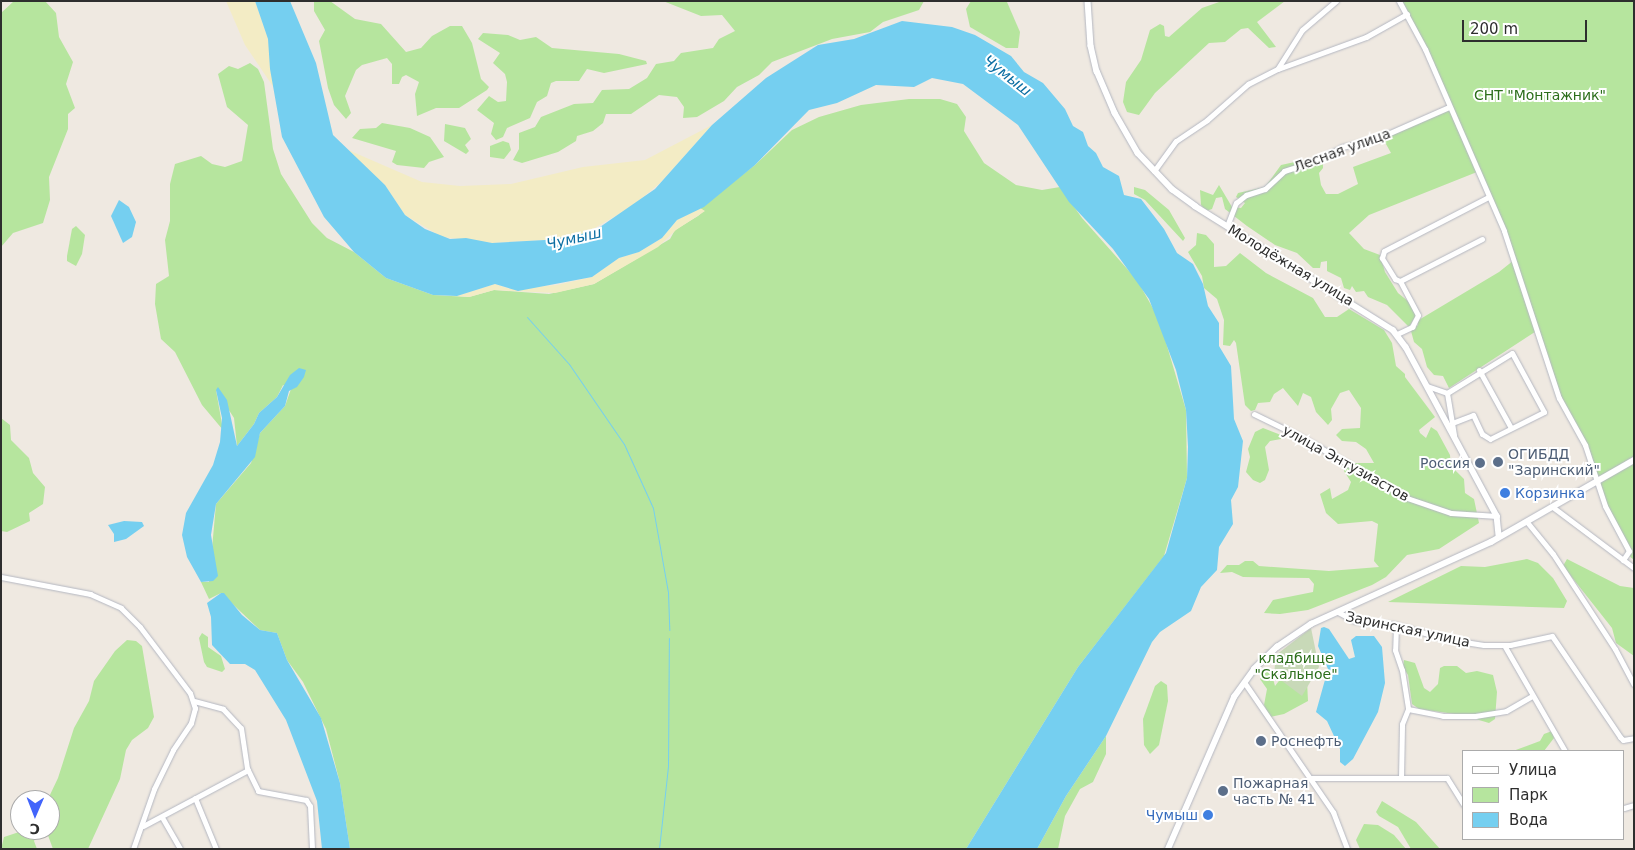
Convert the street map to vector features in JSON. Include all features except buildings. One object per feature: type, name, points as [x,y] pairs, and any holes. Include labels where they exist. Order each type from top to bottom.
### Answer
[{"type":"street","name":"Молодёжная улица","points":[[1088,1],[1091,46],[1097,71],[1125,132],[1154,171],[1172,190],[1376,317],[1397,334],[1497,516],[1499,534]]},
{"type":"street","points":[[1278,69],[1302,30],[1336,1]]},
{"type":"street","points":[[1400,1],[1449,106],[1519,274],[1559,398],[1585,445],[1605,506],[1629,551],[1623,560]]},
{"type":"street","points":[[1154,171],[1176,141],[1207,120],[1248,84],[1278,69],[1366,37],[1407,14]]},
{"type":"street","name":"Лесная улица","points":[[1227,226],[1236,203],[1246,195],[1265,189],[1284,171],[1316,161],[1342,147],[1376,139],[1449,106]]},
{"type":"street","points":[[1397,334],[1412,327],[1418,318],[1400,281],[1395,279],[1388,270],[1382,258],[1384,251],[1488,197]]},
{"type":"street","points":[[1400,281],[1482,239]]},
{"type":"street","points":[[1447,393],[1479,370],[1512,353],[1535,391],[1544,412],[1490,439],[1482,434],[1473,415],[1452,423]]},
{"type":"street","points":[[1479,370],[1511,428]]},
{"type":"street","points":[[1427,386],[1447,393]]},
{"type":"street","points":[[1447,393],[1454,435]]},
{"type":"street","name":"улица Энтузиастов","points":[[1254,414],[1305,439],[1406,498],[1451,513],[1497,516]]},
{"type":"street","name":"Заринская улица","points":[[1168,849],[1220,725],[1244,682],[1293,634],[1491,542],[1499,534],[1554,508],[1634,460]]},
{"type":"street","points":[[1554,508],[1634,568]]},
{"type":"street","points":[[1527,522],[1553,554],[1615,649],[1634,684]]},
{"type":"street","points":[[1,577],[90,594],[121,608],[140,627],[185,684],[194,701],[191,723],[173,750],[154,789],[143,826],[133,849]]},
{"type":"street","name":"Заринская улица","points":[[1338,612],[1340,616],[1355,621],[1396,626],[1446,639],[1504,646],[1552,636],[1620,737],[1624,740],[1634,738]]},
{"type":"street","points":[[1396,626],[1395,650],[1402,670],[1408,709],[1402,724],[1401,778]]},
{"type":"street","points":[[1504,646],[1532,696],[1552,724],[1565,750]]},
{"type":"street","points":[[1244,682],[1332,812],[1347,849]]},
{"type":"street","points":[[1408,709],[1443,716],[1474,716],[1506,711],[1532,696]]},
{"type":"street","points":[[194,701],[219,707],[236,721],[242,734],[248,770],[258,791],[306,800],[310,806],[312,849]]},
{"type":"street","points":[[143,826],[162,819],[195,798],[248,770]]},
{"type":"street","points":[[1309,778],[1447,778],[1462,802]]},
{"type":"street","points":[[195,798],[216,849]]},
{"type":"street","points":[[162,819],[180,849]]},
{"type":"green space","points":[[14,1],[45,1],[56,13],[59,37],[73,62],[66,84],[75,108],[68,114],[68,129],[49,177],[50,200],[43,223],[13,233],[1,247],[1,13]]},
{"type":"green space","points":[[314,1],[330,1],[355,19],[381,24],[406,52],[421,48],[432,36],[450,26],[462,26],[472,43],[481,79],[489,87],[459,108],[436,108],[417,116],[415,94],[419,82],[406,75],[402,77],[399,84],[392,84],[392,64],[387,58],[362,65],[356,70],[345,96],[351,113],[346,119],[334,105],[328,88],[319,41],[325,30],[314,11]]},
{"type":"green space","points":[[663,1],[924,1],[919,10],[883,22],[870,32],[832,39],[772,62],[759,75],[737,87],[724,101],[697,117],[683,118],[684,107],[677,97],[659,95],[631,114],[606,114],[603,123],[593,131],[577,136],[576,141],[558,152],[522,163],[513,160],[519,149],[519,133],[535,127],[541,117],[574,104],[593,103],[602,90],[629,89],[647,78],[656,64],[674,61],[681,53],[713,48],[719,39],[735,31],[722,15],[701,16]]},
{"type":"green space","points":[[971,1],[1007,2],[1020,32],[1018,48],[1006,48],[970,27],[966,9]]},
{"type":"green space","points":[[1222,1],[1285,1],[1257,22],[1276,47],[1269,48],[1248,28],[1241,29],[1225,42],[1209,43],[1155,93],[1139,115],[1127,112],[1123,102],[1126,82],[1141,60],[1150,30],[1160,24],[1164,26],[1165,36],[1169,37],[1202,8]]},
{"type":"green space","name":"СНТ \"Монтажник\"","points":[[1399,1],[1634,1],[1634,560],[1628,555],[1605,506],[1585,445],[1569,420],[1538,330],[1449,388],[1443,376],[1434,375],[1427,367],[1422,349],[1414,342],[1411,331],[1418,325],[1417,321],[1499,272],[1514,260],[1477,172],[1369,215],[1349,233],[1364,249],[1380,255],[1385,272],[1398,293],[1414,306],[1417,314],[1409,327],[1387,305],[1368,297],[1364,291],[1356,292],[1352,286],[1350,290],[1344,288],[1341,278],[1327,271],[1327,261],[1321,262],[1320,268],[1313,268],[1297,253],[1275,245],[1247,226],[1225,209],[1222,197],[1216,198],[1212,209],[1206,211],[1201,205],[1200,190],[1213,195],[1219,185],[1232,207],[1241,208],[1245,203],[1236,197],[1238,193],[1265,187],[1281,165],[1304,160],[1323,161],[1323,168],[1319,173],[1321,185],[1326,194],[1338,194],[1358,184],[1353,167],[1391,153],[1381,135],[1448,106],[1425,49]]},
{"type":"green space","points":[[483,33],[508,35],[520,40],[536,37],[552,48],[619,54],[646,61],[647,64],[604,73],[587,69],[579,81],[556,81],[551,83],[547,96],[537,102],[530,118],[507,128],[503,137],[496,140],[491,134],[494,123],[477,110],[489,96],[498,102],[506,101],[507,82],[505,74],[493,63],[500,53],[478,39]]},
{"type":"green space","points":[[250,63],[258,69],[264,82],[273,149],[281,174],[312,223],[327,238],[354,252],[386,278],[433,295],[469,297],[494,290],[549,294],[594,284],[670,239],[675,230],[704,211],[700,208],[755,165],[792,130],[819,117],[861,105],[909,99],[940,99],[957,104],[966,117],[964,131],[984,163],[1016,185],[1042,190],[1060,187],[1082,218],[1137,280],[1159,319],[1186,410],[1187,478],[1164,556],[1078,667],[966,849],[350,849],[340,783],[326,729],[303,682],[287,660],[277,633],[260,630],[221,593],[209,599],[201,582],[209,582],[216,504],[251,463],[260,433],[285,406],[291,389],[283,385],[277,397],[259,413],[254,424],[237,446],[234,418],[216,390],[223,430],[202,405],[175,352],[161,339],[155,304],[156,284],[169,276],[165,240],[170,221],[170,184],[175,164],[201,156],[212,164],[225,167],[242,161],[248,125],[227,107],[218,74],[229,66],[238,69]]},
{"type":"green space","points":[[382,123],[410,128],[430,137],[444,157],[429,162],[424,168],[397,165],[392,162],[396,151],[352,138],[360,129],[376,128]]},
{"type":"green space","points":[[445,124],[465,128],[471,139],[465,145],[469,151],[466,154],[444,141]]},
{"type":"green space","points":[[503,141],[509,143],[511,150],[504,159],[490,157],[490,146]]},
{"type":"green space","points":[[1134,187],[1145,190],[1169,210],[1185,238],[1183,241],[1145,200],[1134,194]]},
{"type":"green space","points":[[76,226],[85,235],[82,254],[76,266],[67,261],[67,256],[72,229]]},
{"type":"green space","points":[[1197,233],[1206,235],[1214,244],[1214,267],[1226,266],[1240,253],[1266,273],[1313,298],[1325,317],[1337,317],[1349,309],[1384,330],[1392,343],[1396,366],[1405,374],[1405,377],[1435,417],[1419,430],[1420,433],[1426,438],[1431,427],[1437,431],[1450,455],[1451,466],[1464,479],[1465,493],[1474,499],[1479,523],[1439,549],[1407,555],[1386,577],[1372,585],[1308,610],[1280,614],[1264,613],[1273,600],[1313,592],[1314,584],[1309,578],[1243,577],[1232,572],[1220,573],[1227,565],[1239,565],[1245,561],[1253,561],[1259,566],[1329,571],[1379,567],[1374,561],[1378,524],[1372,521],[1338,524],[1326,513],[1320,494],[1330,488],[1332,499],[1348,490],[1351,482],[1344,471],[1346,463],[1374,463],[1366,449],[1356,442],[1342,441],[1336,435],[1342,429],[1360,428],[1361,408],[1349,390],[1340,393],[1331,409],[1332,420],[1328,425],[1316,412],[1311,397],[1303,393],[1298,406],[1283,388],[1274,394],[1270,402],[1258,403],[1255,410],[1251,411],[1245,405],[1236,343],[1234,340],[1230,346],[1223,345],[1224,320],[1217,299],[1204,288],[1202,276],[1188,252],[1196,245]]},
{"type":"green space","points":[[1,418],[10,425],[11,440],[29,458],[33,473],[45,487],[43,504],[29,513],[30,521],[7,532],[1,531]]},
{"type":"green space","points":[[1263,428],[1281,435],[1281,439],[1270,441],[1265,447],[1269,470],[1265,480],[1260,483],[1253,480],[1246,472],[1250,457],[1248,449],[1255,432]]},
{"type":"green space","points":[[1527,559],[1538,563],[1553,578],[1567,601],[1564,608],[1388,602],[1461,566],[1485,567]]},
{"type":"green space","points":[[1567,559],[1620,586],[1634,588],[1634,656],[1616,643],[1612,628],[1563,566]]},
{"type":"green space","name":"кладбище \"Скальное\"","points":[[1311,628],[1319,667],[1302,696],[1274,675],[1276,655]]},
{"type":"green space","points":[[202,633],[208,637],[208,647],[221,656],[225,669],[222,672],[207,667],[204,662],[199,638]]},
{"type":"green space","points":[[127,640],[136,641],[142,646],[154,717],[148,728],[132,740],[126,750],[120,779],[88,849],[53,849],[50,840],[60,840],[60,790],[52,790],[74,728],[89,701],[94,681],[115,651]]},
{"type":"green space","points":[[1404,660],[1415,663],[1424,688],[1430,692],[1438,684],[1440,668],[1444,666],[1457,666],[1466,673],[1477,671],[1493,675],[1497,692],[1495,719],[1489,723],[1462,715],[1419,709],[1412,704],[1408,675],[1403,667]]},
{"type":"green space","points":[[1270,668],[1275,686],[1282,677],[1307,681],[1308,701],[1284,714],[1270,717],[1264,705],[1267,689],[1260,679]]},
{"type":"green space","points":[[1161,681],[1167,685],[1168,701],[1159,745],[1150,754],[1144,745],[1143,719],[1155,686]]},
{"type":"green space","points":[[1552,731],[1554,738],[1545,750],[1516,750],[1540,741],[1544,734]]},
{"type":"green space","points":[[1106,736],[1106,754],[1093,782],[1080,789],[1065,816],[1058,849],[1037,849],[1066,796]]},
{"type":"green space","points":[[1382,801],[1416,822],[1440,849],[1411,849],[1398,827],[1379,816],[1376,812]]},
{"type":"green space","points":[[1364,824],[1378,825],[1394,835],[1406,849],[1360,849],[1356,840]]},
{"type":"green space","points":[[10,835],[10,840],[34,840],[37,849],[1,849],[4,837]]},
{"type":"sand","points":[[226,1],[255,1],[268,39],[274,88],[245,45]]},
{"type":"sand","points":[[712,125],[660,183],[631,207],[586,233],[545,240],[492,243],[442,237],[405,215],[385,185],[346,149],[422,182],[460,186],[511,184],[583,167],[645,160]]},
{"type":"sand","points":[[700,208],[705,211],[676,230],[658,247],[594,284],[555,293],[494,290],[469,297],[457,296],[495,284],[510,289],[557,285],[592,277],[619,258],[639,252],[662,238],[677,220]]},
{"type":"water","points":[[255,1],[290,1],[316,63],[333,135],[385,185],[405,215],[425,229],[450,239],[466,238],[492,243],[545,240],[579,235],[600,227],[655,189],[712,125],[766,78],[818,45],[854,39],[902,21],[952,27],[975,35],[1011,56],[1024,72],[1043,83],[1065,109],[1073,126],[1083,132],[1088,146],[1096,153],[1103,167],[1119,176],[1124,195],[1141,199],[1164,229],[1177,253],[1193,264],[1203,284],[1208,306],[1219,323],[1219,346],[1231,366],[1234,419],[1243,441],[1238,487],[1231,500],[1233,524],[1219,547],[1217,570],[1201,587],[1191,611],[1160,632],[1152,642],[1106,736],[1066,796],[1037,849],[966,849],[1078,667],[1166,553],[1187,478],[1188,447],[1186,410],[1176,370],[1149,299],[1113,249],[1069,202],[1018,125],[963,84],[932,78],[914,87],[876,85],[837,103],[809,110],[755,165],[704,207],[677,220],[662,238],[639,252],[619,258],[592,277],[518,291],[495,284],[457,296],[433,295],[386,278],[354,252],[324,217],[282,137],[270,69],[268,39]]},
{"type":"water","points":[[119,200],[129,207],[136,222],[132,237],[123,243],[111,216]]},
{"type":"water","points":[[299,368],[306,370],[304,377],[297,387],[289,391],[285,406],[260,433],[255,457],[216,504],[211,535],[218,576],[213,581],[201,582],[187,557],[182,535],[186,513],[213,465],[220,442],[222,418],[216,390],[218,387],[227,400],[237,446],[254,424],[259,413],[277,397],[290,375]]},
{"type":"water","points":[[124,521],[142,522],[144,526],[126,539],[114,542],[114,534],[108,525]]},
{"type":"water","points":[[221,593],[224,593],[242,615],[260,630],[277,633],[287,660],[321,718],[340,783],[350,849],[322,849],[317,801],[286,720],[255,670],[245,664],[230,664],[212,645],[211,617],[207,603]]},
{"type":"water","points":[[1321,628],[1329,629],[1349,659],[1355,657],[1351,640],[1356,636],[1374,636],[1382,647],[1385,683],[1378,712],[1353,759],[1345,766],[1340,762],[1340,749],[1327,721],[1316,712],[1328,669],[1318,646]]},
{"type":"waterway","points":[[527,317],[569,364],[624,444],[653,508],[668,592],[669,630]]},
{"type":"waterway","points":[[659,849],[668,766],[669,638]]},
{"type":"place","name":"ОГИБДД \"Заринский\"","points":[[1498,462]]},
{"type":"place","name":"Россия","points":[[1480,463]]},
{"type":"place","name":"Корзинка","points":[[1505,493]]},
{"type":"place","name":"Роснефть","points":[[1261,741]]},
{"type":"place","name":"Пожарная часть № 41","points":[[1223,791]]},
{"type":"place","name":"Чумыш","points":[[1208,815]]}]
